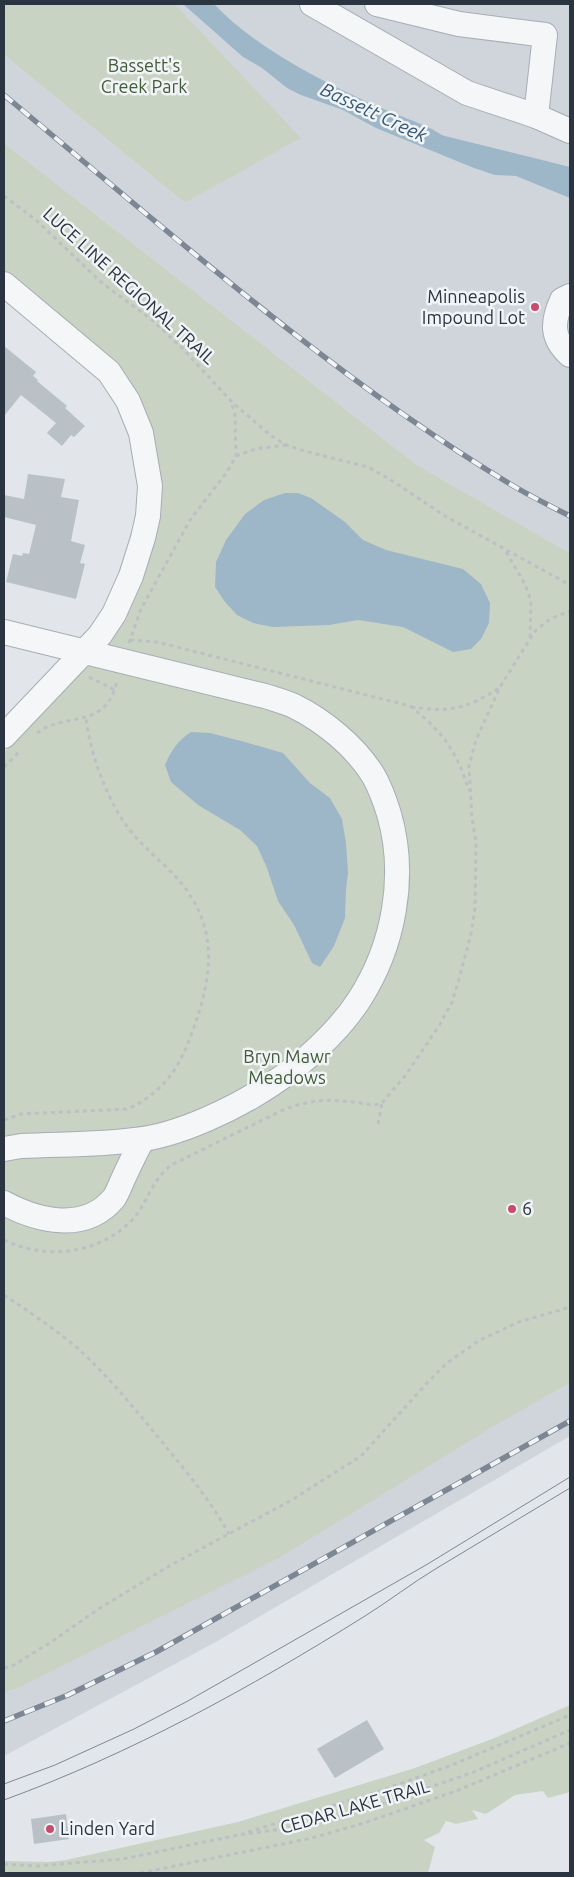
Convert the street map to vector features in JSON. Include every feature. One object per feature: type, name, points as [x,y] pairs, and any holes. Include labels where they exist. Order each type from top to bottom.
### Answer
[{"type":"street","points":[[312,4],[467,93],[536,116],[570,131]]},
{"type":"street","points":[[377,4],[459,24],[544,35],[536,116]]},
{"type":"street","points":[[4,284],[109,372],[128,401],[141,433],[150,486],[144,538],[131,576],[114,614],[100,635],[85,651],[13,743]]},
{"type":"street","points":[[570,296],[562,300],[554,317],[556,334],[570,355]]},
{"type":"street","points":[[4,632],[265,696],[293,706],[321,722],[351,748],[374,775],[385,801],[398,860],[396,896],[390,927],[377,966],[359,1001],[327,1039],[298,1066],[271,1085],[238,1104],[198,1123],[143,1139],[21,1146],[4,1149]]},
{"type":"street","points":[[4,1203],[23,1214],[50,1221],[77,1220],[97,1213],[115,1197],[143,1139]]},
{"type":"path","name":"LUCE LINE REGIONAL TRAIL","points":[[4,196],[36,220],[101,282],[152,320],[182,348],[231,401],[270,435],[286,445],[304,451],[368,467],[446,516],[570,586]]},
{"type":"path","points":[[128,645],[141,609],[190,520],[227,472],[236,456],[235,415],[231,401]]},
{"type":"path","points":[[236,456],[255,448],[286,445]]},
{"type":"path","points":[[505,550],[525,584],[531,601],[530,638]]},
{"type":"path","points":[[470,796],[469,766],[476,740],[500,687],[534,631],[550,619],[570,611]]},
{"type":"path","points":[[87,675],[115,690]]},
{"type":"path","points":[[33,738],[39,732],[54,724],[86,718],[101,709],[110,699],[118,679]]},
{"type":"path","points":[[410,706],[429,709],[462,708],[477,702],[500,687]]},
{"type":"path","points":[[4,1120],[21,1114],[128,1109],[143,1102],[167,1082],[192,1035],[203,1004],[210,953],[199,909],[184,887],[130,830],[114,808],[104,786],[87,730],[86,718]]},
{"type":"path","points":[[4,768],[13,743]]},
{"type":"path","points":[[378,1124],[382,1103]]},
{"type":"path","points":[[4,1295],[39,1318],[68,1341],[112,1382],[185,1470],[218,1514],[229,1534]]},
{"type":"path","points":[[4,1668],[12,1666],[52,1642],[100,1608],[139,1584],[290,1502],[361,1456],[447,1363],[480,1340],[519,1322],[570,1307]]},
{"type":"path","name":"CEDAR LAKE TRAIL","points":[[238,1835],[387,1788],[452,1765],[570,1715]]},
{"type":"path","name":"CEDAR LAKE TRAIL","points":[[4,1864],[37,1866],[123,1859],[238,1835],[311,1825],[379,1805],[474,1772],[570,1730]]},
{"type":"path","name":"CEDAR LAKE TRAIL","points":[[140,1873],[312,1838],[364,1823],[456,1791],[570,1743]]},
{"type":"shaded area","points":[[175,4],[570,4],[570,553],[417,465],[4,143],[4,55],[185,203],[300,138]]},
{"type":"shaded area","points":[[570,1383],[570,1436],[214,1643],[4,1756],[4,1693],[18,1688]]},
{"type":"green space","name":"Bassett's Creek Park","points":[[4,4],[175,4],[301,138],[185,203],[4,55]]},
{"type":"green space","name":"Bryn Mawr Meadows","points":[[4,143],[417,465],[570,553],[570,1383],[494,1426],[279,1558],[18,1688],[4,1693],[4,752],[76,678],[117,628],[134,596],[148,562],[156,528],[160,494],[157,460],[150,426],[136,393],[115,362],[4,270]]},
{"type":"green space","points":[[570,1705],[570,1792],[548,1798],[543,1791],[515,1795],[486,1814],[472,1810],[478,1819],[456,1824],[446,1821],[439,1833],[424,1840],[435,1847],[428,1873],[4,1873],[4,1861],[48,1862],[66,1860],[238,1822],[415,1768],[497,1737]]},
{"type":"water","name":"Bassett Creek","points":[[183,4],[214,4],[255,39],[331,85],[426,126],[442,135],[570,167],[570,198],[516,176],[495,175],[474,168],[376,128],[343,110],[287,88],[262,68],[243,57]]},
{"type":"water","points":[[285,493],[298,493],[311,498],[345,522],[363,540],[386,550],[463,569],[481,584],[490,603],[489,623],[481,639],[471,649],[453,652],[403,627],[358,620],[329,625],[273,627],[253,623],[237,615],[215,587],[216,562],[226,540],[245,514],[264,500]]},
{"type":"water","points":[[191,732],[210,733],[283,753],[310,783],[330,798],[342,819],[348,873],[345,918],[334,946],[320,967],[312,963],[294,925],[278,901],[257,846],[240,830],[198,805],[171,782],[165,765],[175,746]]},
{"type":"building","points":[[4,346],[36,372],[33,376],[37,381],[67,406],[65,408],[85,426],[74,437],[71,435],[62,446],[47,433],[56,423],[21,395],[4,416]]},
{"type":"building","points":[[28,474],[65,479],[61,497],[79,500],[71,541],[85,545],[80,563],[85,564],[76,599],[6,582],[13,554],[22,556],[23,553],[29,554],[36,525],[4,517],[4,495],[24,499]]},
{"type":"building","points":[[367,1720],[384,1749],[335,1778],[317,1749]]},
{"type":"building","name":"Linden Yard","points":[[66,1814],[69,1839],[34,1844],[31,1819]]},
{"type":"tram line","points":[[4,1784],[55,1765],[134,1729],[186,1702],[426,1565],[570,1477]]},
{"type":"tram line","points":[[4,1800],[51,1782],[143,1741],[233,1694],[322,1643],[428,1574],[570,1488]]},
{"type":"railway","points":[[4,95],[188,249],[377,396],[443,441],[518,488],[570,516]]},
{"type":"railway","points":[[4,1721],[68,1695],[156,1652],[570,1421]]},
{"type":"place","name":"Minneapolis Impound Lot","points":[[535,307]]},
{"type":"place","name":"6","points":[[512,1209]]},
{"type":"place","name":"Linden Yard","points":[[50,1829]]}]
